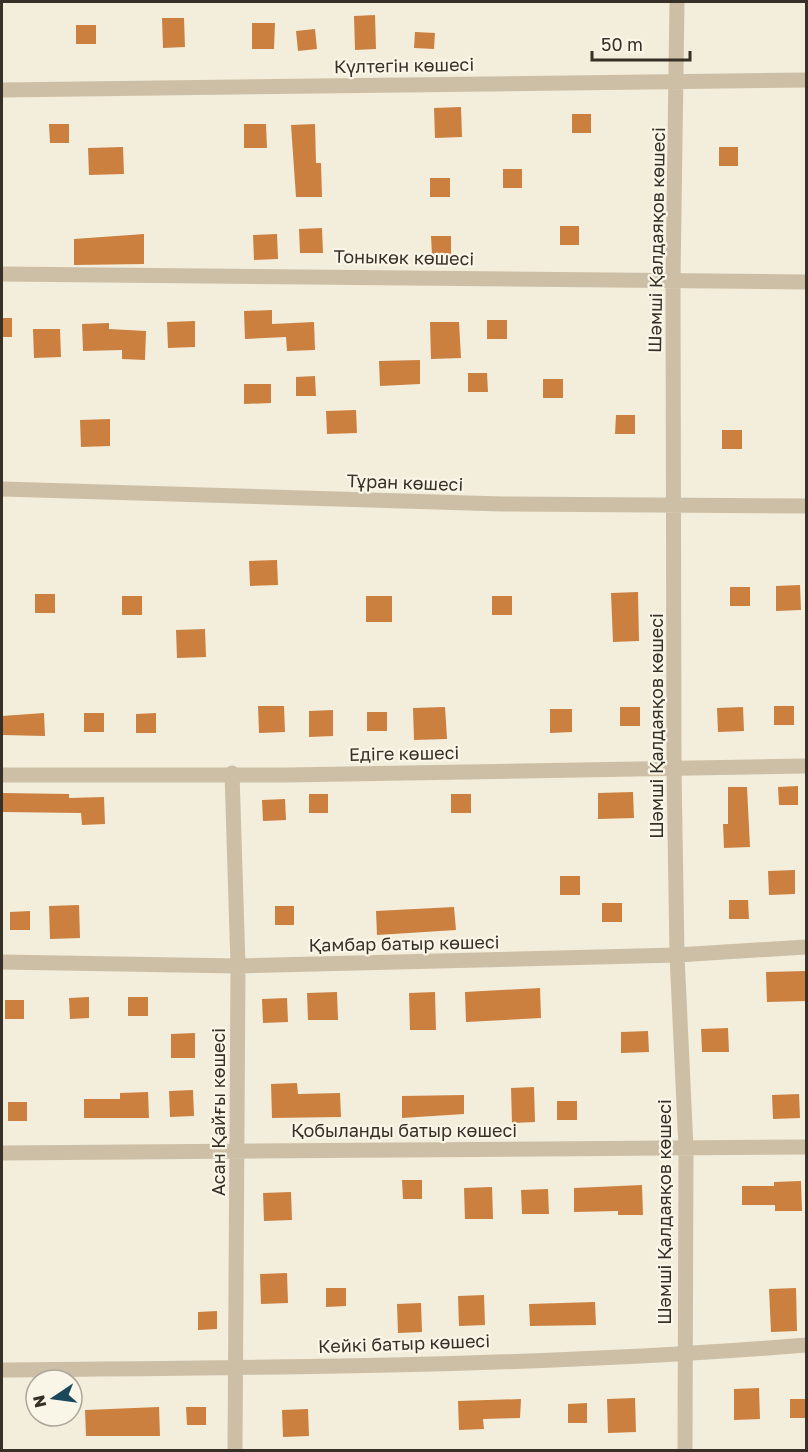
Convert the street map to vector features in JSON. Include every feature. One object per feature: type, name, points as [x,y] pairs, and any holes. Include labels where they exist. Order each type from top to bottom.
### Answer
[{"type":"street","name":"Шәмші Қалдаяқов көшесі","points":[[677,2],[673,279],[674,769],[677,956],[686,1148],[685,1450]]},
{"type":"street","name":"Күлтегін көшесі","points":[[2,90],[807,80]]},
{"type":"street","name":"Тоныкөк көшесі","points":[[2,274],[807,282]]},
{"type":"street","name":"Тұран көшесі","points":[[2,489],[502,504],[675,507],[807,506]]},
{"type":"street","name":"Едіге көшесі","points":[[2,775],[807,766]]},
{"type":"street","name":"Асан Қайғы көшесі","points":[[232,774],[238,966],[235,1450]]},
{"type":"street","name":"Қамбар батыр көшесі","points":[[2,962],[238,966],[677,956],[807,946]]},
{"type":"street","name":"Қобыланды батыр көшесі","points":[[2,1153],[807,1148]]},
{"type":"street","name":"Кейкі батыр көшесі","points":[[2,1370],[236,1368],[685,1355],[807,1345]]},
{"type":"building","points":[[375,15],[376,49],[355,50],[354,16]]},
{"type":"building","points":[[162,18],[184,18],[185,47],[163,48]]},
{"type":"building","points":[[252,23],[275,23],[274,49],[252,49]]},
{"type":"building","points":[[76,25],[96,25],[96,44],[76,44]]},
{"type":"building","points":[[315,29],[317,49],[298,51],[296,31]]},
{"type":"building","points":[[415,32],[435,33],[434,49],[414,48]]},
{"type":"building","points":[[461,107],[462,137],[435,138],[434,108]]},
{"type":"building","points":[[572,114],[591,114],[591,133],[572,133]]},
{"type":"building","points":[[49,124],[69,124],[69,143],[50,143]]},
{"type":"building","points":[[244,124],[266,124],[267,148],[244,148]]},
{"type":"building","points":[[315,124],[316,163],[321,163],[322,197],[296,197],[291,125]]},
{"type":"building","points":[[123,147],[124,174],[89,175],[88,148]]},
{"type":"building","points":[[719,147],[738,147],[738,166],[719,166]]},
{"type":"building","points":[[503,169],[522,169],[522,188],[503,188]]},
{"type":"building","points":[[430,178],[450,178],[450,197],[430,197]]},
{"type":"building","points":[[560,226],[579,226],[579,245],[560,245]]},
{"type":"building","points":[[322,228],[323,253],[300,253],[299,229]]},
{"type":"building","points":[[144,234],[144,264],[74,265],[74,239]]},
{"type":"building","points":[[277,234],[278,259],[254,260],[253,235]]},
{"type":"building","points":[[431,236],[451,236],[451,255],[432,255]]},
{"type":"building","points":[[272,310],[272,324],[314,322],[315,350],[287,351],[286,337],[245,339],[244,311]]},
{"type":"building","points":[[2,318],[12,318],[12,337],[2,337]]},
{"type":"building","points":[[487,320],[507,320],[507,339],[487,339]]},
{"type":"building","points":[[195,321],[195,347],[168,348],[167,322]]},
{"type":"building","points":[[430,322],[459,322],[461,358],[431,359]]},
{"type":"building","points":[[109,323],[109,329],[146,331],[145,360],[122,359],[122,350],[83,351],[82,324]]},
{"type":"building","points":[[33,329],[60,329],[61,357],[34,358]]},
{"type":"building","points":[[420,360],[420,384],[380,386],[379,361]]},
{"type":"building","points":[[468,373],[487,373],[488,392],[468,392]]},
{"type":"building","points":[[315,376],[316,396],[296,396],[296,377]]},
{"type":"building","points":[[543,379],[563,379],[563,398],[543,398]]},
{"type":"building","points":[[244,384],[271,384],[271,403],[244,404]]},
{"type":"building","points":[[356,410],[357,433],[327,434],[326,411]]},
{"type":"building","points":[[616,415],[635,415],[635,434],[615,434]]},
{"type":"building","points":[[110,419],[110,446],[81,447],[80,420]]},
{"type":"building","points":[[722,430],[742,430],[742,449],[722,449]]},
{"type":"building","points":[[277,560],[278,585],[250,586],[249,561]]},
{"type":"building","points":[[800,585],[801,610],[776,611],[776,586]]},
{"type":"building","points":[[730,587],[750,587],[750,606],[730,606]]},
{"type":"building","points":[[638,592],[639,641],[613,642],[611,593]]},
{"type":"building","points":[[35,594],[55,594],[55,613],[35,613]]},
{"type":"building","points":[[122,596],[142,596],[142,615],[122,615]]},
{"type":"building","points":[[366,596],[392,596],[392,622],[366,622]]},
{"type":"building","points":[[492,596],[512,596],[512,615],[492,615]]},
{"type":"building","points":[[205,629],[206,657],[177,658],[176,630]]},
{"type":"building","points":[[258,706],[284,706],[285,732],[259,733]]},
{"type":"building","points":[[774,706],[794,706],[794,725],[774,725]]},
{"type":"building","points":[[445,707],[447,739],[414,740],[413,708]]},
{"type":"building","points":[[620,707],[640,707],[640,726],[620,726]]},
{"type":"building","points":[[743,707],[744,731],[718,732],[717,708]]},
{"type":"building","points":[[550,709],[572,709],[572,732],[550,733]]},
{"type":"building","points":[[333,710],[333,736],[309,737],[309,711]]},
{"type":"building","points":[[367,712],[387,712],[387,731],[367,731]]},
{"type":"building","points":[[44,713],[45,736],[2,735],[2,716]]},
{"type":"building","points":[[84,713],[104,713],[104,732],[84,732]]},
{"type":"building","points":[[156,713],[156,733],[136,733],[136,714]]},
{"type":"building","points":[[798,786],[798,805],[779,805],[778,787]]},
{"type":"building","points":[[728,787],[747,787],[750,847],[724,848],[723,824],[728,824]]},
{"type":"building","points":[[633,792],[634,818],[598,819],[598,793]]},
{"type":"building","points":[[2,793],[69,794],[69,798],[104,797],[105,824],[82,825],[81,813],[2,812]]},
{"type":"building","points":[[309,794],[328,794],[328,813],[309,813]]},
{"type":"building","points":[[451,794],[471,794],[471,813],[451,813]]},
{"type":"building","points":[[285,799],[286,820],[263,821],[262,800]]},
{"type":"building","points":[[795,870],[795,894],[769,895],[768,871]]},
{"type":"building","points":[[560,876],[580,876],[580,895],[560,895]]},
{"type":"building","points":[[729,900],[748,900],[749,919],[729,919]]},
{"type":"building","points":[[602,903],[622,903],[622,922],[602,922]]},
{"type":"building","points":[[79,905],[80,938],[50,939],[49,906]]},
{"type":"building","points":[[275,906],[294,906],[294,925],[275,925]]},
{"type":"building","points":[[454,907],[456,930],[377,935],[376,911]]},
{"type":"building","points":[[30,911],[30,930],[10,930],[10,912]]},
{"type":"building","points":[[806,971],[807,1001],[767,1002],[766,972]]},
{"type":"building","points":[[540,988],[541,1018],[466,1022],[465,992]]},
{"type":"building","points":[[337,992],[338,1020],[308,1020],[307,993]]},
{"type":"building","points":[[435,992],[436,1030],[410,1030],[409,993]]},
{"type":"building","points":[[89,997],[89,1018],[70,1019],[69,998]]},
{"type":"building","points":[[128,997],[148,997],[148,1016],[128,1016]]},
{"type":"building","points":[[287,998],[288,1022],[263,1023],[262,999]]},
{"type":"building","points":[[5,1000],[24,1000],[24,1019],[5,1019]]},
{"type":"building","points":[[728,1028],[729,1052],[702,1052],[701,1029]]},
{"type":"building","points":[[648,1031],[649,1052],[621,1053],[621,1032]]},
{"type":"building","points":[[195,1033],[195,1058],[171,1058],[171,1034]]},
{"type":"building","points":[[297,1083],[298,1094],[340,1093],[341,1117],[272,1118],[271,1084]]},
{"type":"building","points":[[534,1087],[535,1122],[512,1123],[511,1088]]},
{"type":"building","points":[[193,1090],[194,1116],[170,1117],[169,1091]]},
{"type":"building","points":[[148,1092],[149,1118],[84,1118],[84,1099],[120,1099],[120,1093]]},
{"type":"building","points":[[799,1094],[800,1118],[773,1119],[772,1095]]},
{"type":"building","points":[[464,1095],[464,1114],[402,1118],[402,1096]]},
{"type":"building","points":[[557,1101],[577,1101],[577,1120],[557,1120]]},
{"type":"building","points":[[8,1102],[27,1102],[27,1121],[8,1121]]},
{"type":"building","points":[[402,1180],[422,1180],[422,1199],[403,1199]]},
{"type":"building","points":[[801,1181],[802,1211],[775,1211],[775,1205],[742,1205],[742,1186],[774,1186],[774,1182]]},
{"type":"building","points":[[642,1185],[643,1215],[618,1215],[618,1211],[574,1212],[574,1188]]},
{"type":"building","points":[[492,1187],[493,1219],[465,1219],[464,1188]]},
{"type":"building","points":[[548,1189],[549,1214],[522,1214],[521,1190]]},
{"type":"building","points":[[291,1192],[292,1220],[264,1221],[263,1193]]},
{"type":"building","points":[[287,1273],[288,1303],[261,1304],[260,1274]]},
{"type":"building","points":[[326,1288],[346,1288],[346,1306],[326,1307]]},
{"type":"building","points":[[796,1288],[797,1331],[771,1332],[769,1289]]},
{"type":"building","points":[[484,1295],[485,1325],[459,1326],[458,1296]]},
{"type":"building","points":[[595,1302],[596,1325],[530,1326],[529,1304]]},
{"type":"building","points":[[421,1303],[422,1332],[398,1333],[397,1304]]},
{"type":"building","points":[[217,1311],[217,1329],[198,1330],[198,1312]]},
{"type":"building","points":[[759,1388],[760,1419],[734,1420],[734,1389]]},
{"type":"building","points":[[635,1398],[636,1432],[608,1433],[607,1399]]},
{"type":"building","points":[[521,1399],[520,1418],[483,1419],[484,1429],[459,1430],[458,1401]]},
{"type":"building","points":[[790,1399],[807,1399],[807,1418],[790,1418]]},
{"type":"building","points":[[587,1403],[587,1423],[568,1423],[568,1404]]},
{"type":"building","points":[[159,1407],[160,1436],[86,1436],[85,1410]]},
{"type":"building","points":[[186,1407],[206,1407],[206,1425],[187,1425]]},
{"type":"building","points":[[308,1409],[309,1436],[283,1437],[282,1410]]}]
